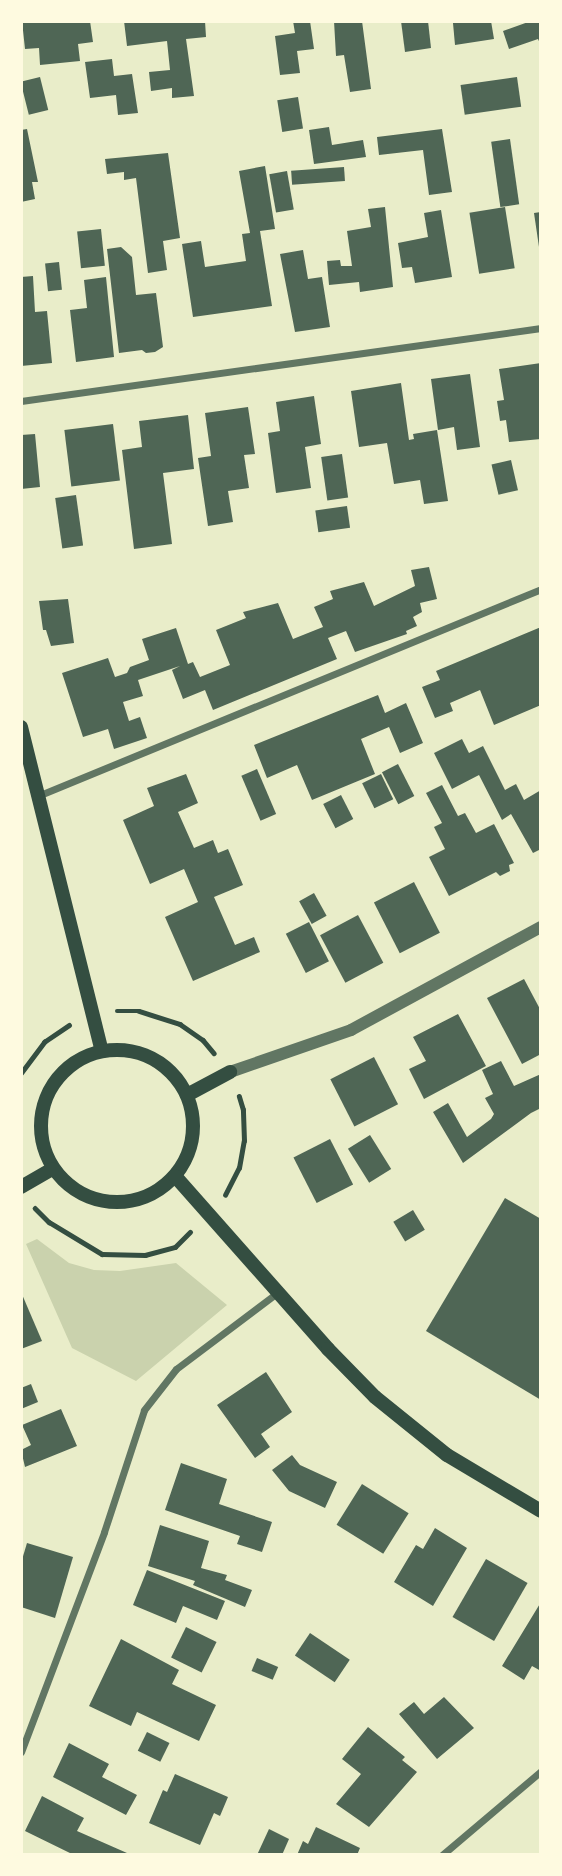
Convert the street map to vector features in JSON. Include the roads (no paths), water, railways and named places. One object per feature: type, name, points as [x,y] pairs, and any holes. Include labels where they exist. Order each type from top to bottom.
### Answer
[{"type":"main road","points":[[21,727],[102,1051]]},
{"type":"main road","points":[[122,1050],[148,1056],[172,1073],[187,1095],[194,1124],[189,1153],[175,1176],[142,1199],[109,1203],[84,1196],[52,1169],[40,1129],[44,1103],[59,1076],[77,1061],[102,1051],[122,1050]]},
{"type":"main road","points":[[187,1095],[230,1072]]},
{"type":"main road","points":[[21,1187],[52,1169]]},
{"type":"main road","points":[[175,1176],[375,1397],[447,1455],[541,1511]]},
{"type":"street","points":[[21,401],[541,328]]},
{"type":"street","points":[[40,795],[541,589]]},
{"type":"street","points":[[230,1072],[351,1030],[541,927]]},
{"type":"street","points":[[21,1752],[104,1532],[144,1410],[176,1369],[278,1292]]},
{"type":"street","points":[[442,1855],[541,1771]]}]
